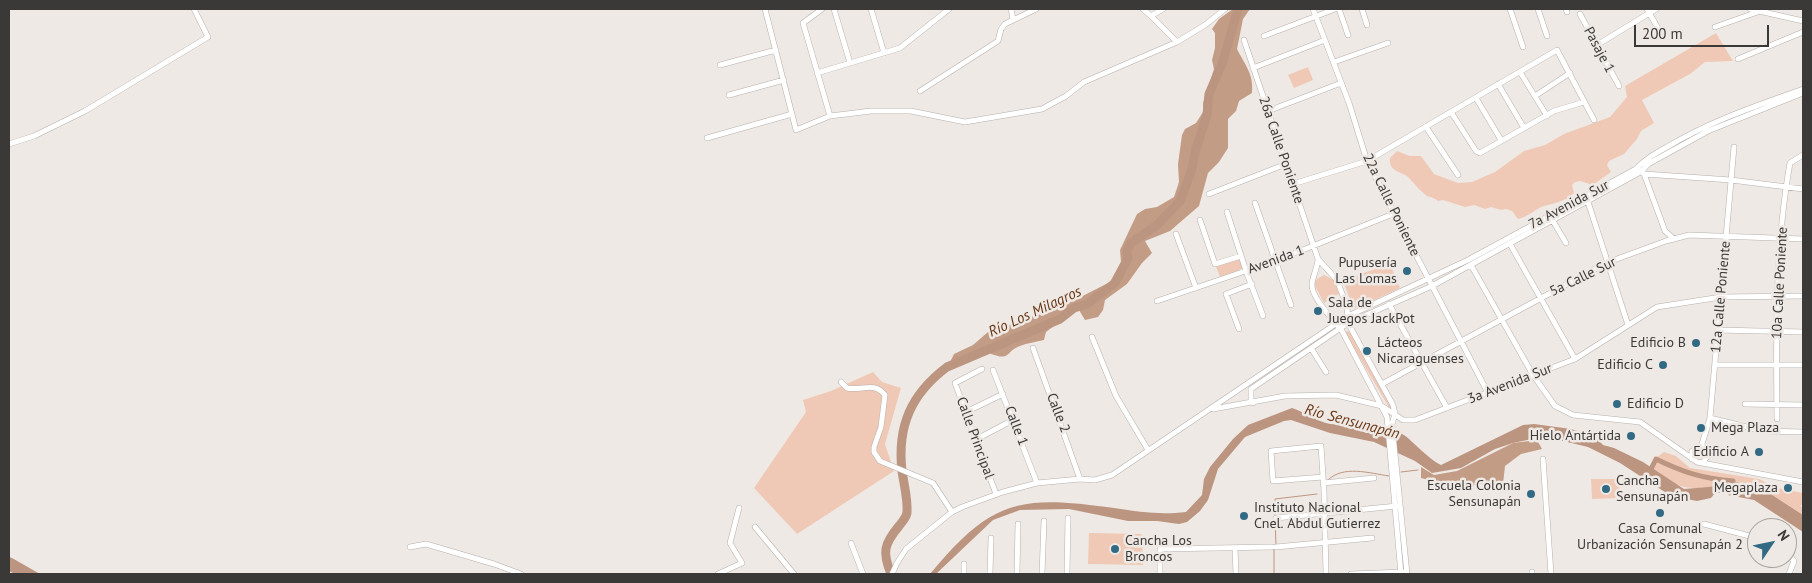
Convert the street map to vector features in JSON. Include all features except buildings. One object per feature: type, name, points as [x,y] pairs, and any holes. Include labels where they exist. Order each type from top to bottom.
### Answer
[{"type":"street","points":[[9,144],[34,136],[85,111],[208,37],[194,9]]},
{"type":"street","points":[[765,9],[796,130],[830,116],[871,111],[911,111],[965,122],[1042,109],[1066,96],[1084,82],[1177,42],[1205,25],[1225,9]]},
{"type":"street","points":[[822,9],[803,23],[830,116]]},
{"type":"street","points":[[834,9],[850,63]]},
{"type":"street","points":[[871,9],[884,53]]},
{"type":"street","points":[[817,72],[900,48],[910,42],[949,9]]},
{"type":"street","points":[[1011,9],[1013,18]]},
{"type":"street","points":[[920,91],[998,42],[1001,29],[1013,18],[1036,9]]},
{"type":"street","points":[[1144,9],[1177,42]]},
{"type":"street","points":[[1151,16],[1163,9]]},
{"type":"street","name":"22a Calle Poniente","points":[[1313,9],[1342,83],[1367,161],[1488,393]]},
{"type":"street","points":[[1264,36],[1316,15],[1337,9],[1348,35]]},
{"type":"street","points":[[1362,9],[1367,25]]},
{"type":"street","points":[[1510,9],[1523,47]]},
{"type":"street","points":[[1538,9],[1547,36]]},
{"type":"street","points":[[1597,45],[1648,11],[1656,9]]},
{"type":"street","points":[[1750,9],[1803,21]]},
{"type":"street","points":[[1715,28],[1766,9]]},
{"type":"street","points":[[1648,11],[1659,30]]},
{"type":"street","name":"Pasaje 1","points":[[1580,14],[1619,86]]},
{"type":"street","points":[[1738,59],[1803,32]]},
{"type":"street","name":"26a Calle Poniente","points":[[1244,40],[1318,259],[1337,280],[1347,307],[1347,320],[1382,384],[1395,414]]},
{"type":"street","points":[[1254,68],[1325,40]]},
{"type":"street","points":[[1334,62],[1388,42]]},
{"type":"street","points":[[720,65],[776,50]]},
{"type":"street","points":[[1293,184],[1367,161],[1557,50],[1594,120]]},
{"type":"street","points":[[1520,72],[1547,116]]},
{"type":"street","points":[[1535,96],[1570,73]]},
{"type":"street","points":[[728,95],[784,80]]},
{"type":"street","points":[[1268,111],[1342,83]]},
{"type":"street","points":[[1498,84],[1524,128]]},
{"type":"street","name":"7a Avenida Sur","points":[[1339,326],[1347,320],[1640,171],[1645,160],[1702,128],[1803,89]]},
{"type":"street","name":"7a Avenida Sur","points":[[1347,320],[1432,286],[1588,202],[1640,171],[1648,164],[1708,131],[1803,93]]},
{"type":"street","points":[[1476,98],[1501,140]]},
{"type":"street","points":[[1451,112],[1478,153],[1554,111],[1584,102]]},
{"type":"street","points":[[707,138],[792,114]]},
{"type":"street","points":[[1426,127],[1458,175]]},
{"type":"street","name":"12a Calle Poniente","points":[[1702,447],[1710,418],[1734,147]]},
{"type":"street","name":"10a Calle Poniente","points":[[1777,419],[1775,331],[1786,187],[1790,163],[1803,155]]},
{"type":"street","points":[[1209,194],[1286,164]]},
{"type":"street","points":[[1674,239],[1665,232],[1640,171],[1803,189]]},
{"type":"street","points":[[1588,202],[1606,263],[1628,325]]},
{"type":"street","points":[[1255,203],[1291,305]]},
{"type":"street","points":[[1227,212],[1263,316]]},
{"type":"street","name":"Avenida 1","points":[[1158,301],[1275,261],[1393,214]]},
{"type":"street","points":[[1200,220],[1215,264],[1241,256]]},
{"type":"street","points":[[1553,221],[1566,243]]},
{"type":"street","points":[[1176,234],[1196,288]]},
{"type":"street","name":"5a Calle Sur","points":[[1382,384],[1462,343],[1606,263],[1674,239],[1689,236],[1726,236],[1803,239]]},
{"type":"street","points":[[1510,244],[1575,359]]},
{"type":"street","name":"26a Calle Poniente","points":[[1318,259],[1312,286],[1314,292],[1339,326]]},
{"type":"street","points":[[1471,265],[1533,375],[1555,406],[1574,415],[1640,422],[1692,459],[1702,463],[1803,482]]},
{"type":"street","points":[[1314,278],[1320,273],[1327,271]]},
{"type":"street","points":[[1239,329],[1226,294],[1252,284]]},
{"type":"street","name":"3a Avenida Sur","points":[[1210,410],[1285,396],[1336,395],[1382,406],[1403,420],[1412,420],[1575,359],[1657,307],[1721,297],[1803,296]]},
{"type":"street","points":[[1389,304],[1447,408]]},
{"type":"street","points":[[1254,403],[1251,399],[1252,389],[1339,326]]},
{"type":"street","points":[[892,574],[896,563],[906,549],[952,512],[996,494],[1037,483],[1080,478],[1095,480],[1112,475],[1339,326]]},
{"type":"street","points":[[1339,326],[1382,406],[1387,419],[1407,567],[1407,574],[1401,572],[1351,574]]},
{"type":"street","points":[[1718,330],[1803,332]]},
{"type":"street","points":[[1092,337],[1116,396],[1148,450]]},
{"type":"street","name":"Calle 2","points":[[1033,348],[1080,478]]},
{"type":"street","points":[[1311,348],[1326,372]]},
{"type":"street","points":[[1715,364],[1803,366]]},
{"type":"street","name":"Calle Principal","points":[[982,369],[955,383],[996,494]]},
{"type":"street","name":"Calle 1","points":[[993,370],[1004,394],[1037,483]]},
{"type":"street","points":[[841,382],[851,389],[878,387],[885,395],[881,428],[874,452],[880,461],[933,483],[952,512]]},
{"type":"street","points":[[1245,386],[1252,389]]},
{"type":"street","points":[[966,412],[1004,394]]},
{"type":"street","points":[[1745,404],[1803,405]]},
{"type":"street","points":[[1394,467],[1392,424],[1395,414]]},
{"type":"street","points":[[1710,418],[1756,430],[1803,432]]},
{"type":"street","points":[[975,440],[1013,420]]},
{"type":"street","points":[[1326,574],[1324,544],[1323,480],[1321,446],[1271,451],[1274,481],[1323,480],[1374,478]]},
{"type":"street","points":[[1692,459],[1692,451],[1702,447],[1707,453],[1702,463]]},
{"type":"street","points":[[1544,459],[1551,574]]},
{"type":"street","points":[[1276,518],[1398,506]]},
{"type":"street","points":[[1398,506],[1401,572]]},
{"type":"street","points":[[718,574],[742,562],[730,544],[739,508]]},
{"type":"street","points":[[1067,574],[1068,518]]},
{"type":"street","points":[[1042,574],[1044,521]]},
{"type":"street","points":[[1017,574],[1018,524]]},
{"type":"street","points":[[1704,524],[1747,535]]},
{"type":"street","points":[[755,527],[794,574]]},
{"type":"street","points":[[990,574],[991,538]]},
{"type":"street","points":[[1160,574],[1160,549],[1274,547],[1324,544],[1372,538]]},
{"type":"street","points":[[851,543],[863,574]]},
{"type":"street","points":[[410,547],[426,544],[521,574]]},
{"type":"street","points":[[1235,548],[1236,574]]},
{"type":"street","points":[[964,564],[964,574]]},
{"type":"street","points":[[1401,572],[1407,567]]},
{"type":"shaded area","points":[[1233,9],[1250,9],[1243,19],[1237,49],[1252,80],[1252,93],[1239,101],[1236,111],[1228,119],[1228,148],[1219,162],[1208,173],[1199,206],[1170,231],[1145,241],[1152,253],[1142,263],[1127,284],[1105,300],[1103,310],[1098,317],[1085,320],[1079,310],[1075,310],[1046,332],[1044,340],[1015,348],[1005,356],[1001,357],[989,353],[958,364],[951,360],[954,354],[973,345],[988,332],[1012,324],[1021,325],[1037,313],[1045,313],[1056,305],[1067,304],[1110,282],[1121,262],[1120,250],[1137,214],[1145,209],[1157,207],[1174,197],[1179,182],[1178,164],[1182,135],[1185,129],[1196,123],[1203,112],[1203,103],[1214,69],[1212,60],[1215,48],[1215,33],[1212,29],[1219,19]]},
{"type":"shaded area","points":[[1716,33],[1733,61],[1705,62],[1690,74],[1642,100],[1654,123],[1641,131],[1637,139],[1624,154],[1609,161],[1607,165],[1611,172],[1593,185],[1580,181],[1575,182],[1572,185],[1574,193],[1570,196],[1559,202],[1541,207],[1522,218],[1518,219],[1512,211],[1506,209],[1501,210],[1491,207],[1485,209],[1474,205],[1465,207],[1443,200],[1438,201],[1427,196],[1407,176],[1395,170],[1391,165],[1390,158],[1397,151],[1410,156],[1421,156],[1434,174],[1458,183],[1472,182],[1495,172],[1524,151],[1545,145],[1564,134],[1610,117],[1627,97],[1625,86]]},
{"type":"shaded area","points":[[1308,67],[1313,80],[1294,88],[1288,75]]},
{"type":"shaded area","points":[[1241,256],[1245,268],[1220,277],[1215,264]]},
{"type":"shaded area","points":[[1390,264],[1400,288],[1357,308],[1353,308],[1343,280]]},
{"type":"shaded area","points":[[1324,275],[1334,280],[1340,293],[1324,303],[1314,284],[1317,279]]},
{"type":"shaded area","points":[[1347,331],[1350,332],[1391,405],[1390,409],[1345,333]]},
{"type":"shaded area","points":[[873,372],[882,382],[901,388],[885,444],[894,471],[797,534],[754,488],[806,412],[803,400],[831,391]]},
{"type":"shaded area","points":[[1292,408],[1326,423],[1402,434],[1441,465],[1523,425],[1534,424],[1571,429],[1595,436],[1603,445],[1614,448],[1643,462],[1684,489],[1720,486],[1729,488],[1723,493],[1715,493],[1711,498],[1697,501],[1671,496],[1620,463],[1588,447],[1563,441],[1532,439],[1495,449],[1461,468],[1432,473],[1415,461],[1374,442],[1330,433],[1291,420],[1245,437],[1218,469],[1208,500],[1200,511],[1187,522],[1179,524],[1157,521],[1128,521],[1069,509],[1020,510],[993,520],[936,574],[930,574],[972,530],[991,517],[1010,508],[1031,503],[1054,502],[1150,513],[1186,512],[1202,495],[1204,479],[1210,467],[1233,439],[1248,425]]},
{"type":"shaded area","points":[[1537,440],[1542,449],[1521,454],[1505,466],[1503,484],[1486,483],[1467,487],[1463,481],[1440,483],[1421,478],[1421,467],[1434,475],[1457,471],[1513,443]]},
{"type":"shaded area","points":[[1664,452],[1676,456],[1690,468],[1759,479],[1777,488],[1803,493],[1803,504],[1800,506],[1803,508],[1803,515],[1756,487],[1735,481],[1724,480],[1724,486],[1702,488],[1686,487],[1671,482],[1652,469],[1657,461],[1679,471],[1686,474],[1694,477],[1718,481],[1684,473],[1657,457]]},
{"type":"shaded area","name":"Cancha Sensunapán","points":[[1591,479],[1619,479],[1620,498],[1592,499]]},
{"type":"shaded area","points":[[1733,481],[1763,489],[1803,515],[1803,532],[1797,528],[1797,518],[1782,518],[1754,500],[1728,495]]},
{"type":"shaded area","name":"Cancha Los Broncos","points":[[1089,533],[1142,534],[1143,565],[1088,564]]},
{"type":"shaded area","points":[[9,557],[40,574],[15,574],[9,571]]},
{"type":"waterway","name":"Río Los Milagros","points":[[891,574],[886,560],[886,549],[890,538],[907,513],[902,471],[902,440],[909,412],[916,400],[924,388],[947,367],[1060,319],[1074,308],[1087,304],[1115,283],[1128,258],[1127,251],[1131,243],[1157,225],[1180,201],[1192,169],[1195,152],[1207,115],[1209,94],[1222,64],[1238,9]]},
{"type":"waterway","points":[[1649,473],[1656,459],[1693,474],[1712,479],[1733,481]]},
{"type":"waterway","points":[[1401,472],[1418,470]]},
{"type":"waterway","points":[[1328,480],[1334,475],[1349,471],[1389,476]]},
{"type":"waterway","points":[[1275,516],[1275,499],[1317,494]]},
{"type":"waterway","points":[[1275,520],[1276,545]]},
{"type":"waterway","points":[[1274,549],[1274,574]]},
{"type":"place","name":"Pupusería Las Lomas","points":[[1407,271]]},
{"type":"place","name":"Sala de Juegos JackPot","points":[[1318,311]]},
{"type":"place","name":"Edificio B","points":[[1696,343]]},
{"type":"place","name":"Lácteos Nicaraguenses","points":[[1367,351]]},
{"type":"place","name":"Edificio C","points":[[1663,365]]},
{"type":"place","name":"Edificio D","points":[[1617,404]]},
{"type":"place","name":"Mega Plaza","points":[[1701,428]]},
{"type":"place","name":"Hielo Antártida","points":[[1631,436]]},
{"type":"place","name":"Edificio A","points":[[1759,452]]},
{"type":"place","name":"Megaplaza","points":[[1788,488]]},
{"type":"place","name":"Cancha Sensunapán","points":[[1606,489]]},
{"type":"place","name":"Escuela Colonia Sensunapán","points":[[1531,494]]},
{"type":"place","name":"Casa Comunal Urbanización Sensunapán 2","points":[[1660,513]]},
{"type":"place","name":"Instituto Nacional Cnel. Abdul Gutierrez","points":[[1244,516]]},
{"type":"place","name":"Cancha Los Broncos","points":[[1115,549]]},
{"type":"water label","name":"Río Sensunapán","points":[[1352,422]]}]
